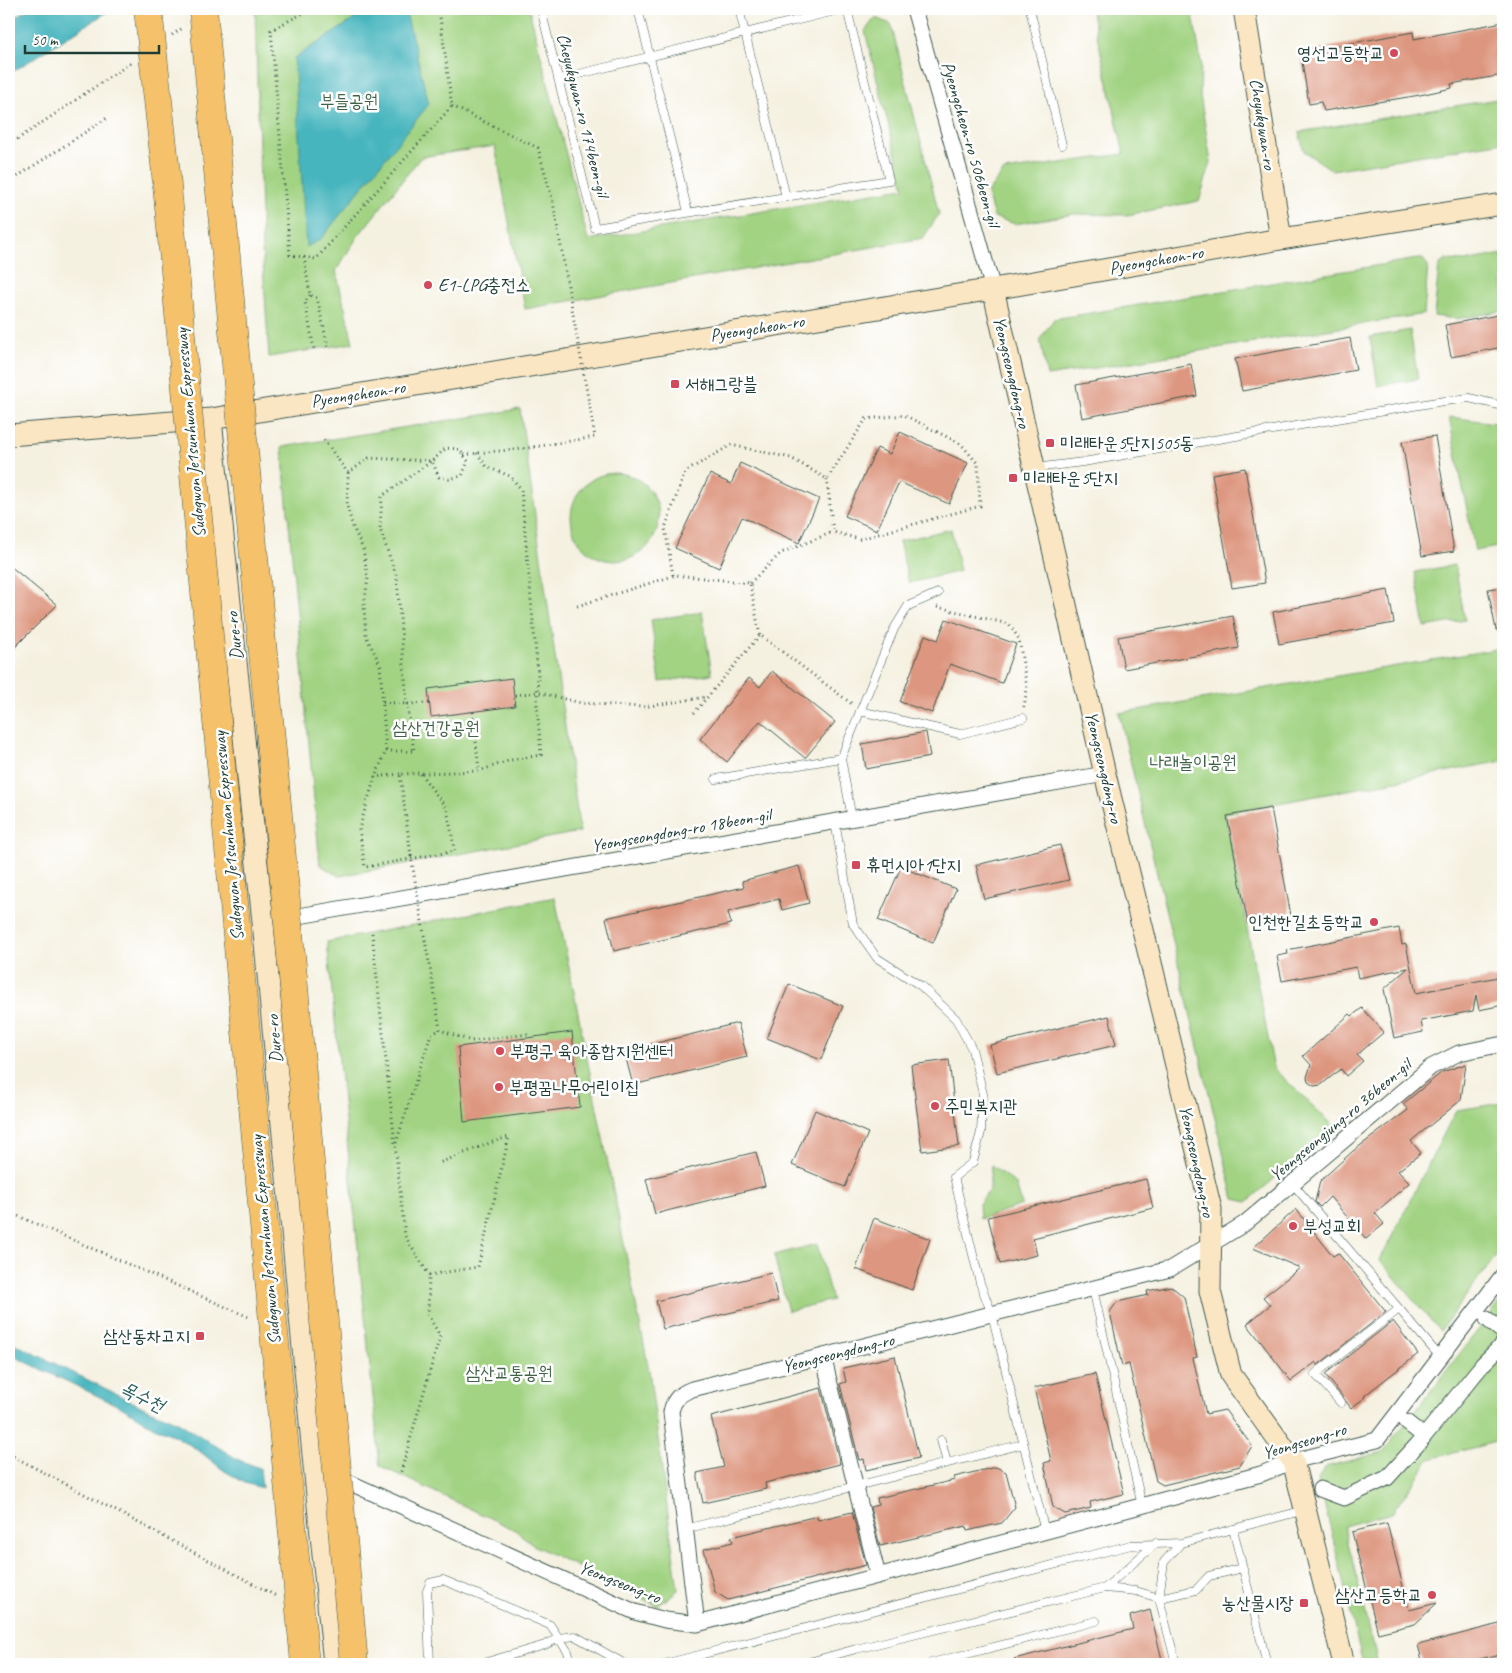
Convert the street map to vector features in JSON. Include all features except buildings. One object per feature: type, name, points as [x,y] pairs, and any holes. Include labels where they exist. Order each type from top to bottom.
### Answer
[{"type":"highway","name":"Sudogwon Je1sunhwan Expressway","points":[[148,9],[165,164],[305,1664]]},
{"type":"highway","points":[[195,17],[306,1116],[354,1664]]},
{"type":"street","name":"Pyeongcheon-ro 506beon-gil","points":[[914,9],[992,289]]},
{"type":"street","name":"Cheyukgwan-ro","points":[[1244,9],[1281,239]]},
{"type":"street","name":"Pyeongcheon-ro","points":[[9,435],[211,418],[992,289],[1281,239],[1503,204]]},
{"type":"street","name":"Yeongseongdong-ro","points":[[992,289],[1105,774],[1211,1209],[1210,1290],[1231,1375],[1293,1461],[1344,1664]]},
{"type":"street","name":"Dure-ro","points":[[211,418],[263,922],[334,1664]]},
{"type":"street","name":"Yeongseongdong-ro 18beon-gil","points":[[263,922],[1105,774]]},
{"type":"street","name":"Yeongseongjung-ro 36beon-gil","points":[[1211,1245],[1244,1224],[1431,1067],[1459,1053],[1503,1044]]},
{"type":"street","name":"Yeongseongdong-ro","points":[[685,1529],[671,1412],[673,1403],[679,1395],[692,1389],[1170,1269],[1211,1245]]},
{"type":"street","name":"Yeongseong-ro","points":[[314,1466],[634,1612],[665,1620],[697,1624],[1261,1474],[1293,1461],[1377,1440],[1503,1275]]},
{"type":"street","points":[[1487,1319],[1503,1332]]},
{"type":"street","points":[[1320,1489],[1344,1498],[1387,1478],[1424,1436],[1482,1364],[1503,1344]]},
{"type":"street","points":[[823,1356],[878,1576]]},
{"type":"street","points":[[1406,1422],[1424,1436]]},
{"type":"street","points":[[685,1529],[697,1624]]},
{"type":"lane","name":"Cheyukgwan-ro 174beon-gil","points":[[541,9],[595,228],[688,212]]},
{"type":"lane","points":[[638,9],[688,212],[890,180],[847,9]]},
{"type":"lane","points":[[739,9],[786,197]]},
{"type":"lane","points":[[559,79],[843,9]]},
{"type":"lane","points":[[1030,9],[1062,145]]},
{"type":"lane","points":[[1034,468],[1083,462],[1445,401],[1470,398],[1503,406]]},
{"type":"lane","points":[[852,819],[841,758],[894,629],[908,606],[938,593]]},
{"type":"lane","points":[[860,711],[960,734],[1023,718]]},
{"type":"lane","points":[[716,779],[841,758]]},
{"type":"lane","points":[[835,822],[853,924],[877,958],[921,986],[956,1019],[972,1049],[983,1094],[981,1132],[973,1162],[954,1177],[980,1283],[992,1314],[1045,1532]]},
{"type":"lane","points":[[1293,1184],[1440,1357]]},
{"type":"lane","points":[[1093,1289],[1142,1506]]},
{"type":"lane","name":"Yeongseong-ro","points":[[1340,1403],[1315,1374],[1399,1308]]},
{"type":"lane","points":[[941,1440],[946,1463]]},
{"type":"lane","points":[[685,1529],[1023,1444]]},
{"type":"lane","points":[[664,1664],[1131,1545],[1181,1543],[1305,1510]]},
{"type":"lane","points":[[1233,1529],[1267,1664]]},
{"type":"lane","points":[[1105,1588],[1156,1543]]},
{"type":"lane","points":[[1176,1664],[1159,1598],[1164,1562],[1181,1543]]},
{"type":"lane","points":[[802,1664],[1105,1588],[1136,1591],[1159,1598],[1196,1590],[1209,1576],[1243,1568]]},
{"type":"lane","points":[[430,1664],[427,1591],[430,1583],[443,1580],[550,1624],[572,1664]]},
{"type":"lane","points":[[930,1664],[1096,1621]]},
{"type":"lane","points":[[480,1664],[545,1645],[559,1638],[575,1636],[625,1664]]},
{"type":"path","points":[[311,9],[271,30],[290,256],[316,259],[452,106],[439,9]]},
{"type":"path","points":[[171,36],[195,17]]},
{"type":"path","points":[[9,145],[138,58]]},
{"type":"path","points":[[452,106],[538,148],[553,202],[595,437],[513,450],[486,451],[464,455]]},
{"type":"path","points":[[9,182],[107,118]]},
{"type":"path","points":[[304,257],[310,295],[305,302],[314,349]]},
{"type":"path","points":[[310,295],[317,298],[328,347]]},
{"type":"path","points":[[577,606],[673,575],[750,583],[781,553],[833,532],[860,539],[980,506],[978,464],[961,444],[904,415],[866,419],[827,479],[833,532]]},
{"type":"path","points":[[324,440],[348,474],[347,506],[353,527],[363,549],[368,578],[364,606],[366,636],[380,664],[386,751],[375,777],[358,829],[365,867],[455,851],[447,809],[420,773]]},
{"type":"path","points":[[673,575],[665,528],[685,472],[731,445],[791,458],[827,479]]},
{"type":"path","points":[[386,751],[414,751],[407,704],[397,578],[380,529],[382,496],[432,461],[446,448],[459,448],[468,461],[462,476],[449,479],[439,477],[432,461]]},
{"type":"path","points":[[375,777],[400,774],[479,771],[510,760],[541,755],[537,705],[538,676],[521,489],[510,476],[487,467],[476,453]]},
{"type":"path","points":[[348,474],[369,458],[432,461]]},
{"type":"path","points":[[750,583],[760,636],[860,711]]},
{"type":"path","points":[[904,612],[940,607],[1009,624],[1019,639],[1027,689],[1023,718]]},
{"type":"path","points":[[694,713],[760,636]]},
{"type":"path","points":[[515,695],[538,692],[581,703],[643,707],[708,697]]},
{"type":"path","points":[[383,702],[429,703]]},
{"type":"path","points":[[473,712],[479,771]]},
{"type":"path","points":[[400,774],[411,856],[440,1030]]},
{"type":"path","points":[[372,934],[405,1236],[429,1275],[428,1314],[440,1336],[400,1475]]},
{"type":"path","points":[[396,1144],[431,1034],[440,1030],[472,1041],[529,1034]]},
{"type":"path","points":[[429,1275],[478,1267],[509,1137],[439,1162]]},
{"type":"path","points":[[9,1212],[258,1321]]},
{"type":"path","points":[[9,1454],[278,1597]]},
{"type":"green space","name":"부들공원","points":[[255,9],[529,9],[588,240],[904,188],[865,31],[875,18],[891,24],[939,214],[923,238],[525,309],[495,146],[421,157],[358,236],[336,271],[353,343],[269,357],[262,249]]},
{"type":"green space","points":[[1091,9],[1192,9],[1201,62],[1200,95],[1211,162],[1199,201],[1127,215],[1074,214],[1015,224],[994,217],[987,193],[1004,171],[1124,154]]},
{"type":"green space","points":[[1503,98],[1503,142],[1332,170],[1304,151],[1299,132]]},
{"type":"green space","points":[[1503,254],[1503,311],[1456,319],[1434,316],[1439,265],[1446,260],[1465,261]]},
{"type":"green space","points":[[1423,259],[1428,266],[1424,314],[1047,376],[1040,339],[1054,319]]},
{"type":"green space","points":[[1410,330],[1418,379],[1378,386],[1370,337]]},
{"type":"green space","name":"삼산건강공원","points":[[520,409],[580,832],[339,876],[320,865],[282,447]]},
{"type":"green space","points":[[1449,417],[1503,424],[1503,546],[1475,551]]},
{"type":"green space","points":[[615,473],[632,477],[646,486],[655,500],[659,517],[655,534],[646,548],[632,557],[615,561],[598,557],[584,548],[575,534],[571,517],[575,500],[584,486],[598,477]]},
{"type":"green space","points":[[951,529],[960,571],[909,583],[899,541]]},
{"type":"green space","points":[[1455,565],[1465,620],[1425,627],[1415,572]]},
{"type":"green space","points":[[702,612],[712,674],[660,682],[651,620]]},
{"type":"green space","name":"나래놀이공원","points":[[1503,648],[1503,761],[1225,813],[1274,1069],[1335,1127],[1247,1202],[1234,1199],[1119,713]]},
{"type":"green space","name":"삼산교통공원","points":[[555,897],[649,1370],[678,1590],[658,1606],[535,1546],[515,1530],[380,1466],[327,942]]},
{"type":"green space","points":[[1503,1103],[1503,1246],[1440,1331],[1380,1260],[1456,1110]]},
{"type":"green space","points":[[991,1165],[1016,1184],[1022,1205],[980,1219],[979,1204],[989,1190]]},
{"type":"green space","points":[[817,1244],[832,1300],[788,1311],[774,1255]]},
{"type":"green space","points":[[1503,1298],[1503,1440],[1430,1459],[1392,1513],[1344,1526],[1378,1664],[1363,1664],[1318,1480],[1325,1467],[1383,1452]]},
{"type":"water","points":[[28,9],[112,9],[9,74],[9,21]]},
{"type":"water","points":[[370,9],[405,9],[429,104],[320,240],[306,247],[294,58]]},
{"type":"water","name":"목수천","points":[[9,1341],[149,1410],[178,1422],[239,1460],[260,1468],[262,1488],[245,1483],[223,1470],[198,1450],[121,1407],[9,1354]]},
{"type":"place","name":"영선고등학교","points":[[1394,53]]},
{"type":"place","name":"E1-LPG충전소","points":[[428,285]]},
{"type":"place","name":"서해그랑블","points":[[675,384]]},
{"type":"place","name":"미래타운5단지505동","points":[[1050,443]]},
{"type":"place","name":"미래타운5단지","points":[[1013,478]]},
{"type":"place","name":"휴먼시아1단지","points":[[856,865]]},
{"type":"place","name":"인천한길초등학교","points":[[1374,922]]},
{"type":"place","name":"부평구 육아종합지원센터","points":[[500,1051]]},
{"type":"place","name":"부평꿈나무어린이집","points":[[499,1087]]},
{"type":"place","name":"주민복지관","points":[[935,1106]]},
{"type":"place","name":"부성교회","points":[[1293,1226]]},
{"type":"place","name":"삼산동차고지","points":[[200,1336]]},
{"type":"place","name":"삼산고등학교","points":[[1432,1595]]},
{"type":"place","name":"농산물시장","points":[[1304,1603]]}]
